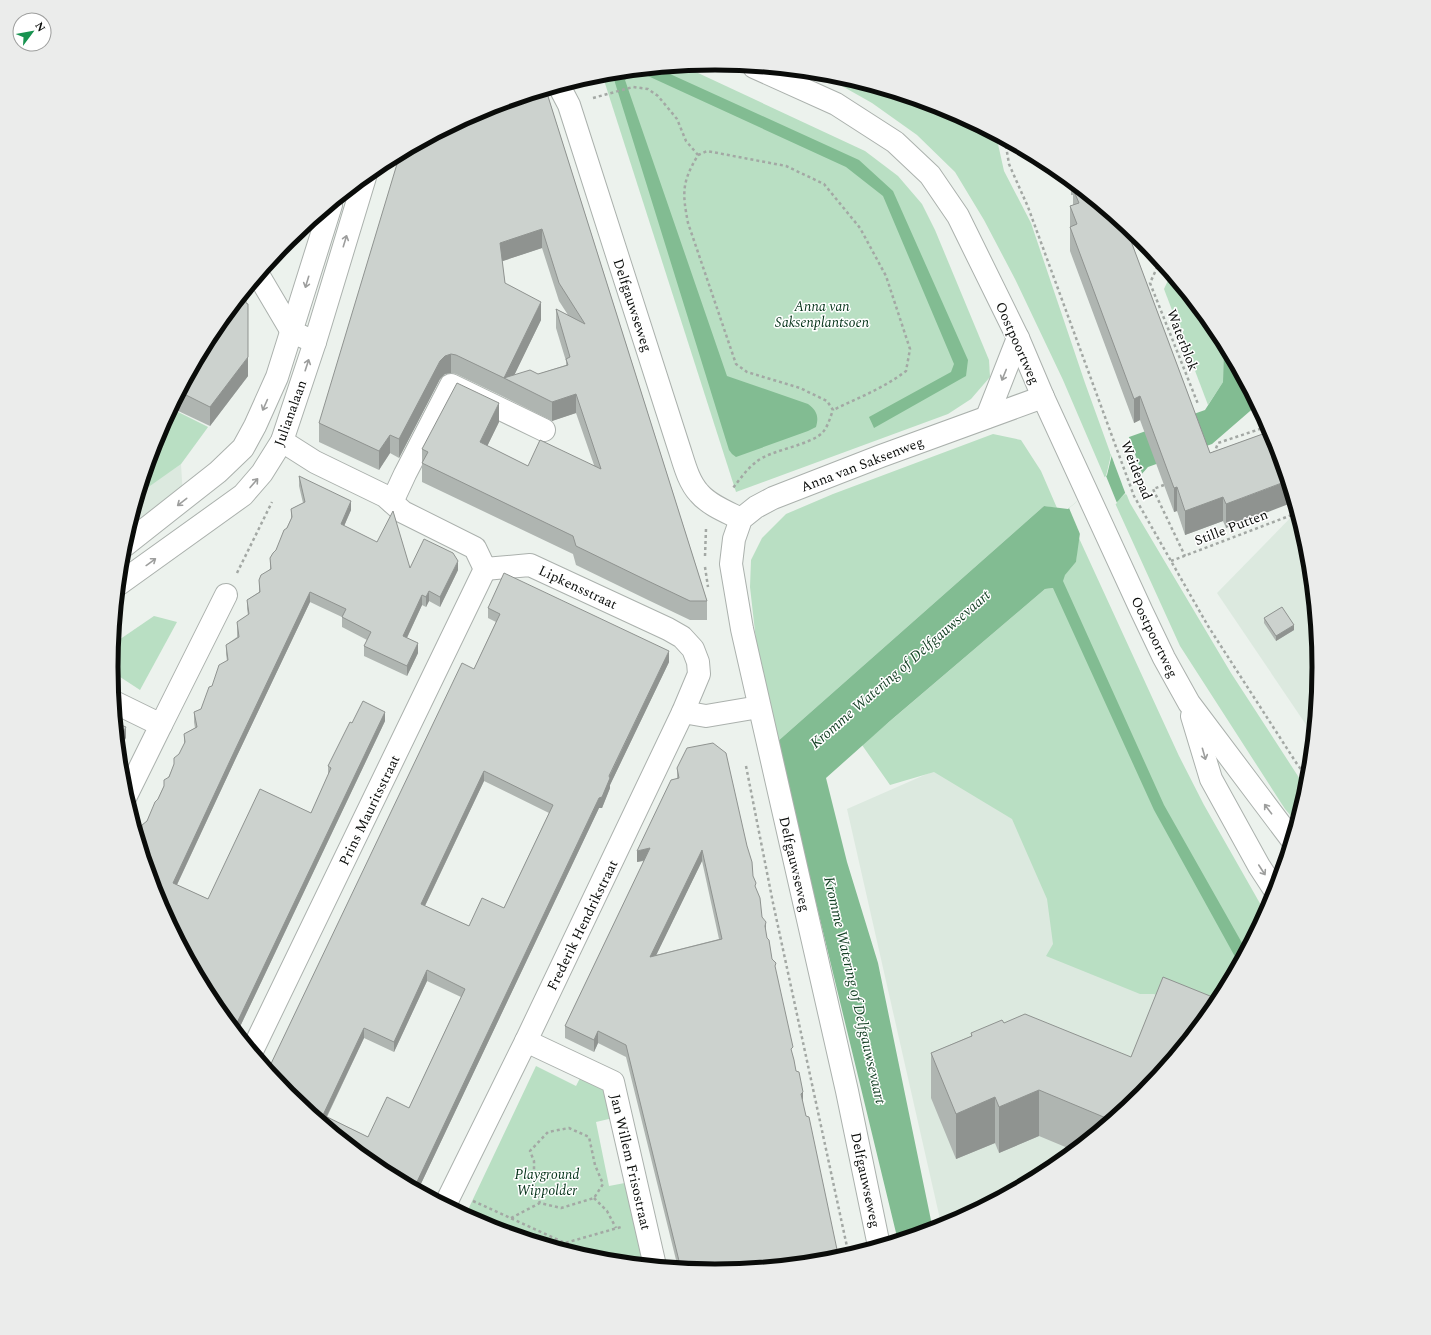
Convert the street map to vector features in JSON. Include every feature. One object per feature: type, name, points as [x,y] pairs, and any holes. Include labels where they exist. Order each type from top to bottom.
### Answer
[{"type":"street","name":"Oostpoortweg","points":[[765,72],[836,104],[895,142],[930,175],[958,216],[1018,338],[1086,493],[1164,658],[1189,703],[1289,836]]},
{"type":"street","name":"Delfgauwseweg","points":[[561,90],[569,105],[679,448],[690,478],[699,493],[713,504],[741,519],[734,539],[731,564],[742,629],[847,1091],[878,1242]]},
{"type":"street","name":"Julianalaan","points":[[125,580],[243,495],[262,473],[282,441],[362,186]]},
{"type":"street","name":"Julianalaan","points":[[132,540],[218,472],[243,448],[277,378],[329,212]]},
{"type":"street","points":[[261,280],[292,332],[314,342]]},
{"type":"street","points":[[987,417],[1018,338]]},
{"type":"street","points":[[392,502],[404,474],[451,385],[544,430]]},
{"type":"street","name":"Anna van Saksenweg","points":[[741,519],[756,507],[773,498],[881,456],[1043,397]]},
{"type":"street","points":[[282,441],[315,462],[385,496],[403,512],[475,548],[485,569]]},
{"type":"street","name":"Lipkensstraat","points":[[485,569],[530,565],[668,629],[682,637],[693,649],[698,662],[699,674],[683,712]]},
{"type":"street","name":"Prins Mauritsstraat","points":[[254,1047],[485,569]]},
{"type":"street","points":[[130,788],[226,595]]},
{"type":"street","name":"Oostpoortweg","points":[[1189,703],[1211,779],[1259,866],[1272,886]]},
{"type":"street","points":[[119,704],[161,725]]},
{"type":"street","points":[[683,712],[706,716],[759,706]]},
{"type":"street","name":"Frederik Hendrikstraat","points":[[448,1198],[526,1041],[683,712]]},
{"type":"street","name":"Jan Willem Frisostraat","points":[[526,1041],[613,1082],[654,1262]]},
{"type":"path","points":[[607,94],[633,87],[648,89],[658,96],[677,119],[686,141],[698,155]]},
{"type":"path","name":"Weidepad","points":[[1006,146],[1009,164],[1028,207],[1114,437],[1134,496],[1208,626],[1304,773]]},
{"type":"path","points":[[709,593],[704,572],[713,504],[756,462],[822,433],[828,424],[833,410],[894,380],[906,371],[910,349],[886,276],[860,228],[824,184],[786,166],[707,151],[698,155],[688,172],[684,183],[684,205],[688,223],[736,364],[747,372],[800,388],[827,401],[833,410]]},
{"type":"path","name":"Waterblok","points":[[1158,266],[1150,283],[1198,404]]},
{"type":"path","points":[[1213,455],[1218,443],[1260,429]]},
{"type":"path","points":[[1164,485],[1153,489],[1185,556]]},
{"type":"path","name":"Stille Putten","points":[[1171,561],[1293,514]]},
{"type":"path","name":"Delfgauwseweg","points":[[745,765],[848,1250]]},
{"type":"path","points":[[511,1218],[540,1204],[561,1208],[594,1198],[603,1184],[595,1165],[589,1137],[569,1128],[548,1132],[530,1151],[534,1161],[534,1189],[540,1204]]},
{"type":"path","points":[[448,1198],[511,1218],[565,1243],[644,1220]]},
{"type":"path","points":[[594,1198],[607,1211],[616,1228]]},
{"type":"shaded area","points":[[176,411],[208,427],[181,464],[184,513],[129,553],[138,513],[150,475],[163,439]]},
{"type":"shaded area","points":[[1293,515],[1302,551],[1312,628],[1313,668],[1310,730],[1217,593]]},
{"type":"shaded area","points":[[961,759],[1215,995],[1190,1031],[1165,1061],[1138,1090],[1079,1142],[1014,1185],[940,1221],[847,809]]},
{"type":"green space","name":"Anna van Saksenplantsoen","points":[[693,71],[865,151],[898,176],[922,204],[935,230],[989,360],[990,377],[971,399],[948,414],[736,492],[604,80],[638,75]]},
{"type":"green space","points":[[834,81],[870,90],[944,115],[997,141],[1004,171],[1031,223],[1111,455],[1105,478],[1063,380],[1015,279],[984,220],[955,172],[917,135],[872,103]]},
{"type":"green space","points":[[1169,279],[1190,304],[1224,354],[1223,382],[1208,405],[1164,289]]},
{"type":"green space","points":[[176,411],[208,427],[181,464],[146,489],[163,439]]},
{"type":"green space","points":[[993,434],[1021,440],[1041,471],[1057,508],[1044,506],[777,742],[759,667],[750,587],[751,560],[762,538],[786,514],[833,494]]},
{"type":"green space","points":[[1126,493],[1130,503],[1231,673],[1302,783],[1294,819],[1285,809],[1180,646],[1115,503]]},
{"type":"green space","points":[[1078,536],[1179,756],[1204,805],[1262,908],[1233,966],[1201,1015],[1154,994],[1140,994],[1046,956],[1053,944],[1047,899],[1012,819],[934,772],[890,785],[862,745],[1045,589],[1053,588],[1076,562]]},
{"type":"green space","points":[[154,616],[177,622],[140,690],[118,676],[119,640]]},
{"type":"green space","name":"Playground Wippolder","points":[[536,1066],[576,1086],[581,1076],[599,1084],[609,1099],[613,1118],[596,1122],[609,1186],[630,1182],[649,1261],[599,1254],[561,1245],[487,1220],[467,1211]]},
{"type":"water","points":[[666,72],[859,160],[893,191],[968,360],[966,376],[874,428],[869,417],[951,372],[954,364],[883,196],[846,167],[644,74]]},
{"type":"water","points":[[630,76],[625,80],[727,376],[808,404],[816,414],[816,427],[808,431],[736,457],[729,450],[614,79]]},
{"type":"water","name":"Kromme Watering of Delfgauwsevaart","points":[[1224,354],[1253,408],[1212,444],[1148,467],[1118,501],[1080,533],[1076,562],[1065,575],[1063,581],[1164,805],[1244,946],[1236,959],[1154,810],[1053,588],[1045,589],[890,721],[826,778],[847,862],[878,963],[932,1224],[897,1237],[777,742],[1044,506],[1068,509],[1105,478],[1115,442],[1205,410],[1223,382]]},
{"type":"pier","points":[[1128,435],[1143,476],[1126,495],[1110,452],[1113,441]]},
{"type":"pier","points":[[1106,476],[1117,503],[1080,534],[1069,508]]},
{"type":"building","points":[[547,94],[707,601],[690,601],[648,581],[576,546],[573,536],[422,463],[428,452],[422,449],[457,383],[499,403],[480,442],[528,466],[540,440],[601,469],[576,394],[552,402],[456,355],[451,354],[445,356],[440,361],[399,439],[390,435],[379,451],[319,423],[397,162],[417,150],[487,115]],"holes":[[[542,229],[559,283],[585,324],[556,309],[570,357],[566,359],[568,365],[538,374],[530,370],[504,378],[541,302],[505,283],[500,243]]]},
{"type":"building","points":[[1073,189],[1109,218],[1130,237],[1210,453],[1265,433],[1283,482],[1226,504],[1223,497],[1185,511],[1177,487],[1174,488],[1140,396],[1134,399],[1070,227],[1077,224],[1070,206],[1079,203]]},
{"type":"building","points":[[246,299],[246,303],[248,304],[248,357],[210,407],[185,394],[198,369],[219,336]]},
{"type":"building","points":[[299,476],[351,501],[341,524],[377,542],[393,511],[410,568],[424,539],[453,553],[458,561],[440,597],[429,591],[426,597],[422,595],[403,636],[418,643],[407,666],[364,646],[371,632],[342,617],[346,609],[310,592],[173,883],[208,899],[260,789],[311,813],[331,768],[328,766],[350,722],[352,723],[363,701],[385,712],[236,1024],[198,966],[180,932],[163,896],[150,860],[141,832],[142,825],[147,821],[155,802],[158,799],[164,786],[164,780],[169,777],[174,764],[174,758],[179,754],[185,742],[184,734],[197,727],[194,712],[201,709],[209,687],[212,686],[219,665],[228,660],[226,645],[239,637],[237,622],[249,614],[247,600],[260,592],[259,580],[261,575],[271,569],[270,558],[276,550],[284,530],[287,528],[292,517],[291,509],[305,502]]},
{"type":"building","points":[[504,573],[669,651],[609,776],[610,778],[602,797],[599,798],[416,1184],[352,1142],[293,1090],[270,1065],[462,663],[474,669],[500,614],[488,608]],"holes":[[[484,771],[553,805],[504,908],[482,898],[469,926],[421,904]],[[427,970],[465,989],[409,1108],[387,1097],[368,1137],[323,1115],[364,1028],[394,1042]]]},
{"type":"building","points":[[1282,607],[1294,625],[1276,636],[1264,618]]},
{"type":"building","points":[[121,725],[126,727],[122,735]]},
{"type":"building","points":[[713,743],[726,753],[752,862],[753,876],[756,883],[755,886],[760,898],[762,917],[766,922],[765,926],[772,959],[776,963],[775,966],[793,1047],[791,1049],[796,1071],[799,1072],[803,1092],[801,1094],[806,1116],[809,1117],[838,1253],[793,1260],[755,1264],[680,1264],[626,1045],[598,1031],[594,1040],[565,1026],[650,848],[637,851],[671,780],[679,778],[677,768],[687,748]],"holes":[[[702,850],[722,939],[650,957]]]},
{"type":"building","points":[[1163,977],[1213,997],[1190,1031],[1165,1061],[1138,1090],[1105,1120],[1106,1118],[1039,1090],[999,1107],[995,1097],[956,1114],[931,1053],[972,1036],[971,1033],[1002,1020],[1004,1023],[1025,1014],[1131,1057]]}]
